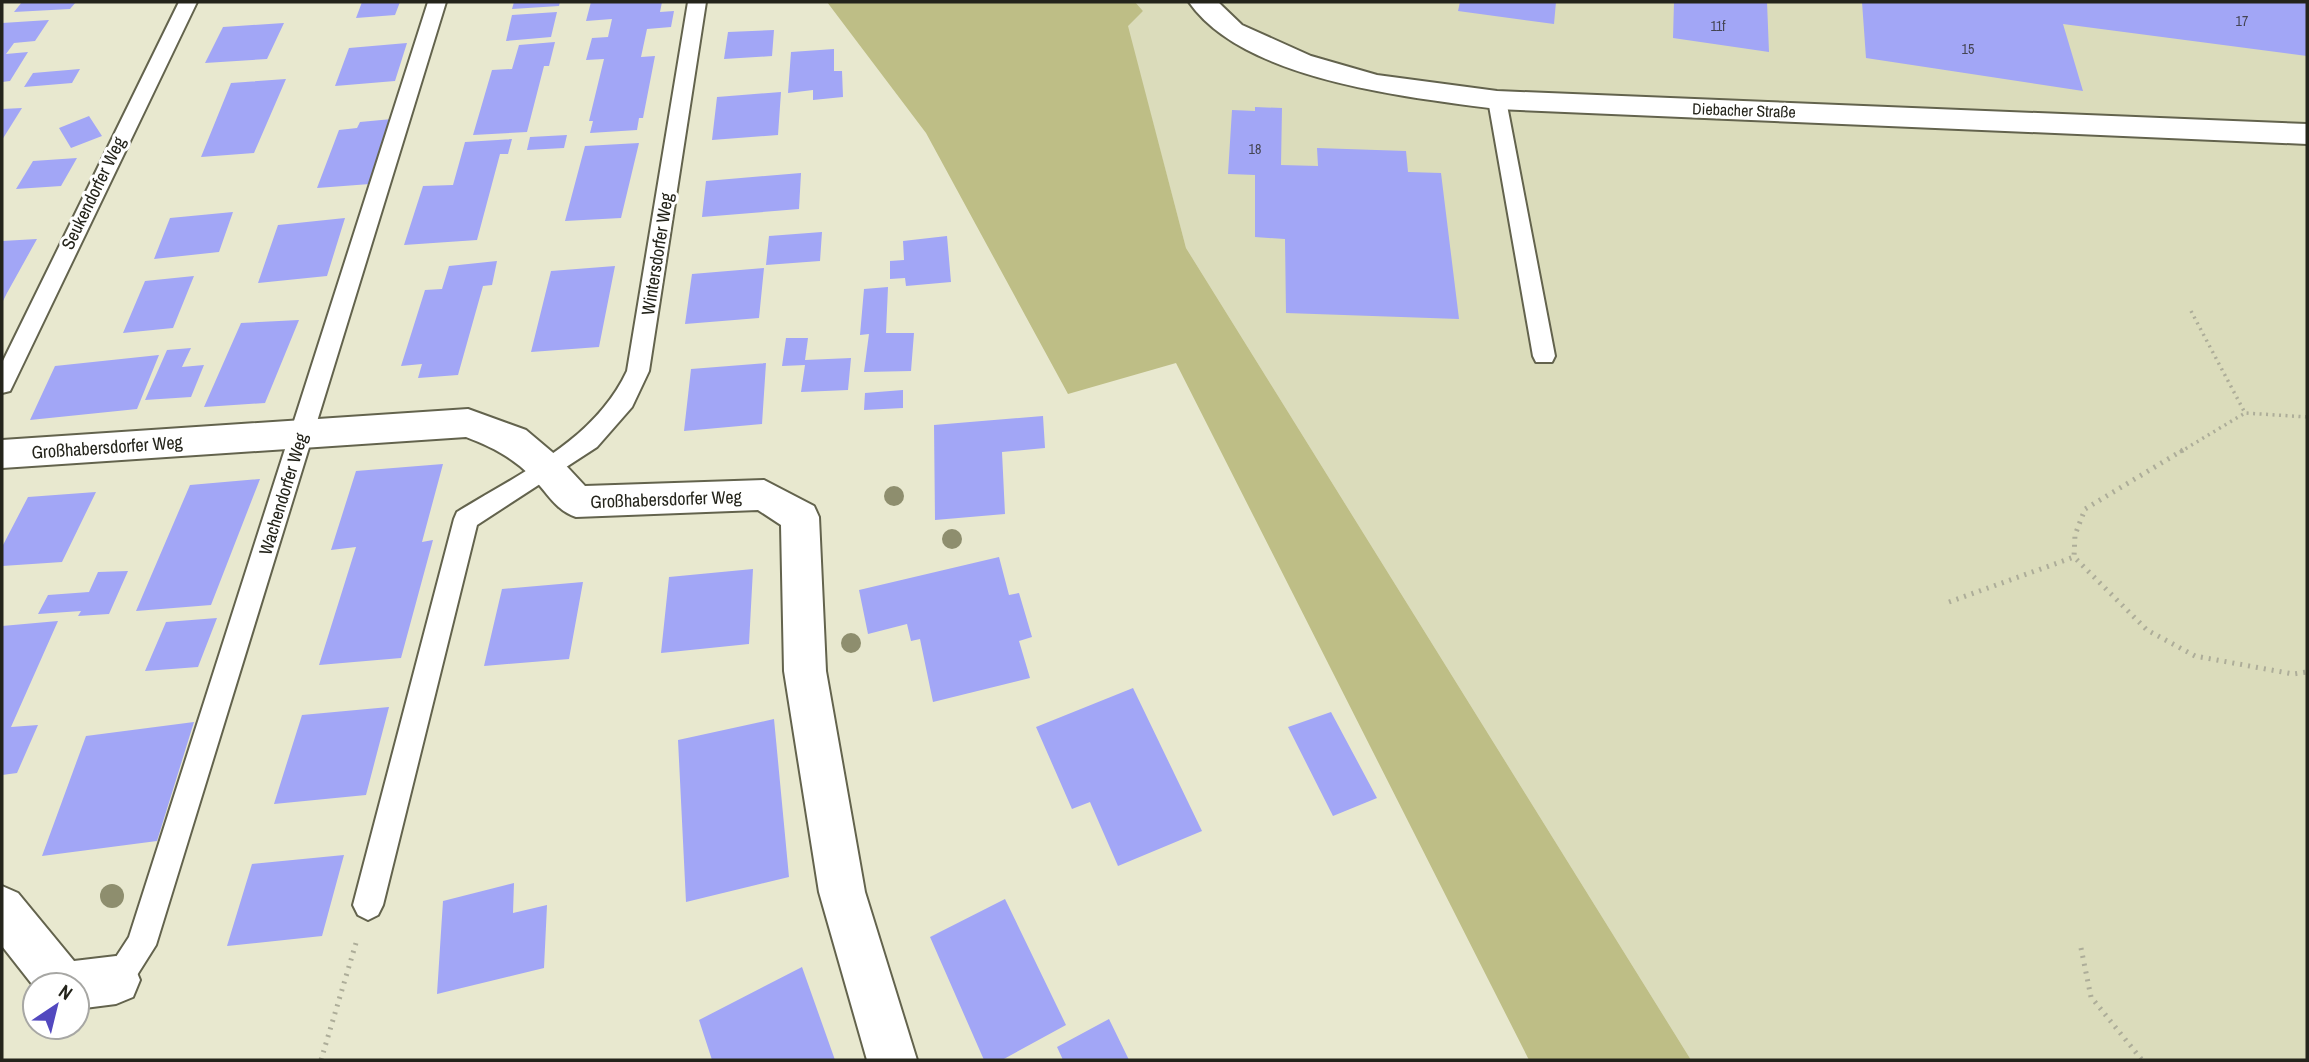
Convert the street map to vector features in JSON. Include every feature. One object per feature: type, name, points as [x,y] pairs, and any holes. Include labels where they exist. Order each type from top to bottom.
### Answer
[{"type":"street","name":"Diebacher Straße","points":[[1203,2],[1232,31],[1301,62],[1375,85],[1497,100],[2307,134]]},
{"type":"street","name":"Großhabersdorfer Weg","points":[[2,454],[468,423],[513,440],[545,467],[576,502],[764,495],[800,517],[807,685],[842,892],[891,1060]]},
{"type":"street","points":[[2,909],[52,971]]},
{"type":"lane","name":"Seukendorfer Weg","points":[[2,385],[188,2]]},
{"type":"lane","name":"Wachendorfer Weg","points":[[94,982],[141,944],[437,2]]},
{"type":"lane","name":"Wintersdorfer Weg","points":[[368,905],[466,519],[589,441],[624,401],[638,371],[697,2]]},
{"type":"lane","points":[[1497,100],[1544,356]]},
{"type":"path","points":[[2191,311],[2245,413]]},
{"type":"path","points":[[2307,417],[2245,413],[2085,509],[2075,535],[2074,557],[2147,630],[2195,656],[2294,674],[2307,672]]},
{"type":"path","points":[[1949,602],[2074,557]]},
{"type":"path","points":[[321,1060],[368,905]]},
{"type":"path","points":[[2081,948],[2091,997],[2141,1060]]},
{"type":"shaded area","points":[[1135,2],[2307,2],[2307,1060],[1691,1060],[1186,248],[1127,25],[1143,11]]},
{"type":"green space","points":[[827,2],[1135,2],[1143,11],[1128,26],[1186,248],[1691,1060],[1529,1060],[1176,363],[1068,394],[926,133]]},
{"type":"building","points":[[22,2],[76,2],[70,9],[14,12]]},
{"type":"building","points":[[362,2],[400,2],[395,15],[356,18]]},
{"type":"building","points":[[514,2],[560,2],[559,6],[512,9]]},
{"type":"building","points":[[591,2],[662,2],[660,12],[674,11],[671,27],[647,29],[641,57],[655,56],[643,118],[639,118],[637,130],[590,133],[593,121],[589,121],[604,59],[586,60],[592,38],[608,37],[612,19],[586,21]]},
{"type":"building","points":[[1460,2],[1556,2],[1554,24],[1458,11]]},
{"type":"building","points":[[1674,2],[1767,2],[1769,52],[1673,38]]},
{"type":"building","points":[[1862,2],[2307,2],[2307,56],[2063,24],[2083,91],[1866,58]]},
{"type":"building","points":[[557,12],[551,37],[506,41],[512,15]]},
{"type":"building","points":[[49,20],[35,41],[14,43],[6,54],[28,52],[10,81],[2,82],[2,23]]},
{"type":"building","points":[[284,23],[267,59],[205,63],[223,27]]},
{"type":"building","points":[[774,30],[772,56],[724,59],[728,32]]},
{"type":"building","points":[[555,42],[549,66],[544,66],[527,132],[473,135],[492,70],[512,69],[519,45]]},
{"type":"building","points":[[407,43],[395,81],[335,86],[349,48]]},
{"type":"building","points":[[834,49],[834,71],[842,71],[843,97],[813,100],[813,90],[788,93],[791,52]]},
{"type":"building","points":[[80,69],[72,83],[24,87],[33,73]]},
{"type":"building","points":[[286,79],[254,153],[201,157],[231,83]]},
{"type":"building","points":[[781,92],[778,135],[712,140],[717,97]]},
{"type":"building","points":[[1255,107],[1282,108],[1281,165],[1318,166],[1317,148],[1406,151],[1408,172],[1441,173],[1459,319],[1286,313],[1285,239],[1255,237],[1255,175],[1228,174],[1232,110],[1255,111]]},
{"type":"building","points":[[22,108],[2,140],[2,109]]},
{"type":"building","points":[[89,116],[102,136],[71,148],[59,128]]},
{"type":"building","points":[[392,119],[370,184],[317,188],[339,130],[357,128],[360,122]]},
{"type":"building","points":[[567,135],[564,148],[527,150],[530,137]]},
{"type":"building","points":[[512,139],[508,154],[500,154],[477,240],[404,245],[423,186],[453,185],[465,142]]},
{"type":"building","points":[[639,143],[621,218],[565,221],[585,146]]},
{"type":"building","points":[[77,158],[61,186],[16,189],[33,161]]},
{"type":"building","points":[[801,173],[799,209],[702,217],[706,181]]},
{"type":"building","points":[[233,212],[219,252],[154,259],[170,218]]},
{"type":"building","points":[[345,218],[327,276],[258,283],[278,225]]},
{"type":"building","points":[[822,232],[820,261],[766,265],[769,236]]},
{"type":"building","points":[[947,236],[951,282],[906,286],[905,278],[890,279],[890,261],[904,260],[903,241]]},
{"type":"building","points":[[37,239],[7,293],[2,303],[2,241]]},
{"type":"building","points":[[497,261],[492,285],[483,286],[458,375],[418,378],[422,364],[401,366],[425,290],[442,289],[449,266]]},
{"type":"building","points":[[615,266],[599,347],[531,352],[551,271]]},
{"type":"building","points":[[764,268],[759,318],[685,324],[692,274]]},
{"type":"building","points":[[194,276],[173,328],[123,333],[145,281]]},
{"type":"building","points":[[888,287],[886,333],[914,333],[911,371],[864,372],[869,334],[860,335],[864,289]]},
{"type":"building","points":[[299,320],[265,403],[204,407],[241,323]]},
{"type":"building","points":[[786,338],[808,338],[805,360],[851,358],[848,390],[801,392],[805,365],[782,366]]},
{"type":"building","points":[[191,348],[182,367],[204,365],[191,397],[145,400],[167,350]]},
{"type":"building","points":[[159,355],[137,409],[30,420],[55,366]]},
{"type":"building","points":[[766,363],[762,424],[684,431],[691,369]]},
{"type":"building","points":[[903,390],[903,408],[864,410],[865,393]]},
{"type":"building","points":[[1043,416],[1045,448],[1002,452],[1005,514],[935,520],[934,425]]},
{"type":"building","points":[[443,464],[422,542],[433,540],[401,658],[319,665],[356,547],[331,550],[356,471]]},
{"type":"building","points":[[260,479],[211,605],[136,611],[190,485]]},
{"type":"building","points":[[96,492],[62,562],[2,566],[2,547],[28,497]]},
{"type":"building","points":[[999,557],[1009,595],[1019,593],[1032,637],[1019,641],[1030,678],[933,702],[920,639],[911,641],[907,624],[868,634],[859,590]]},
{"type":"building","points":[[753,569],[749,644],[661,653],[669,577]]},
{"type":"building","points":[[128,571],[109,614],[78,616],[81,611],[38,614],[48,595],[89,592],[98,572]]},
{"type":"building","points":[[583,582],[569,659],[484,666],[502,589]]},
{"type":"building","points":[[217,618],[198,667],[145,671],[166,622]]},
{"type":"building","points":[[58,621],[11,727],[38,725],[17,773],[2,775],[2,626]]},
{"type":"building","points":[[1133,688],[1202,831],[1118,866],[1090,802],[1072,809],[1036,727]]},
{"type":"building","points":[[389,707],[366,795],[274,804],[302,715]]},
{"type":"building","points":[[1331,712],[1377,798],[1333,816],[1288,727]]},
{"type":"building","points":[[774,719],[789,877],[686,902],[678,740]]},
{"type":"building","points":[[194,722],[157,841],[42,856],[86,736]]},
{"type":"building","points":[[344,855],[322,936],[227,946],[252,864]]},
{"type":"building","points":[[514,883],[513,913],[547,905],[544,968],[437,994],[443,901]]},
{"type":"building","points":[[1005,899],[1066,1025],[1002,1060],[984,1060],[930,937]]},
{"type":"building","points":[[802,967],[835,1060],[712,1060],[699,1020]]},
{"type":"building","points":[[1109,1019],[1129,1060],[1063,1060],[1057,1047]]}]
